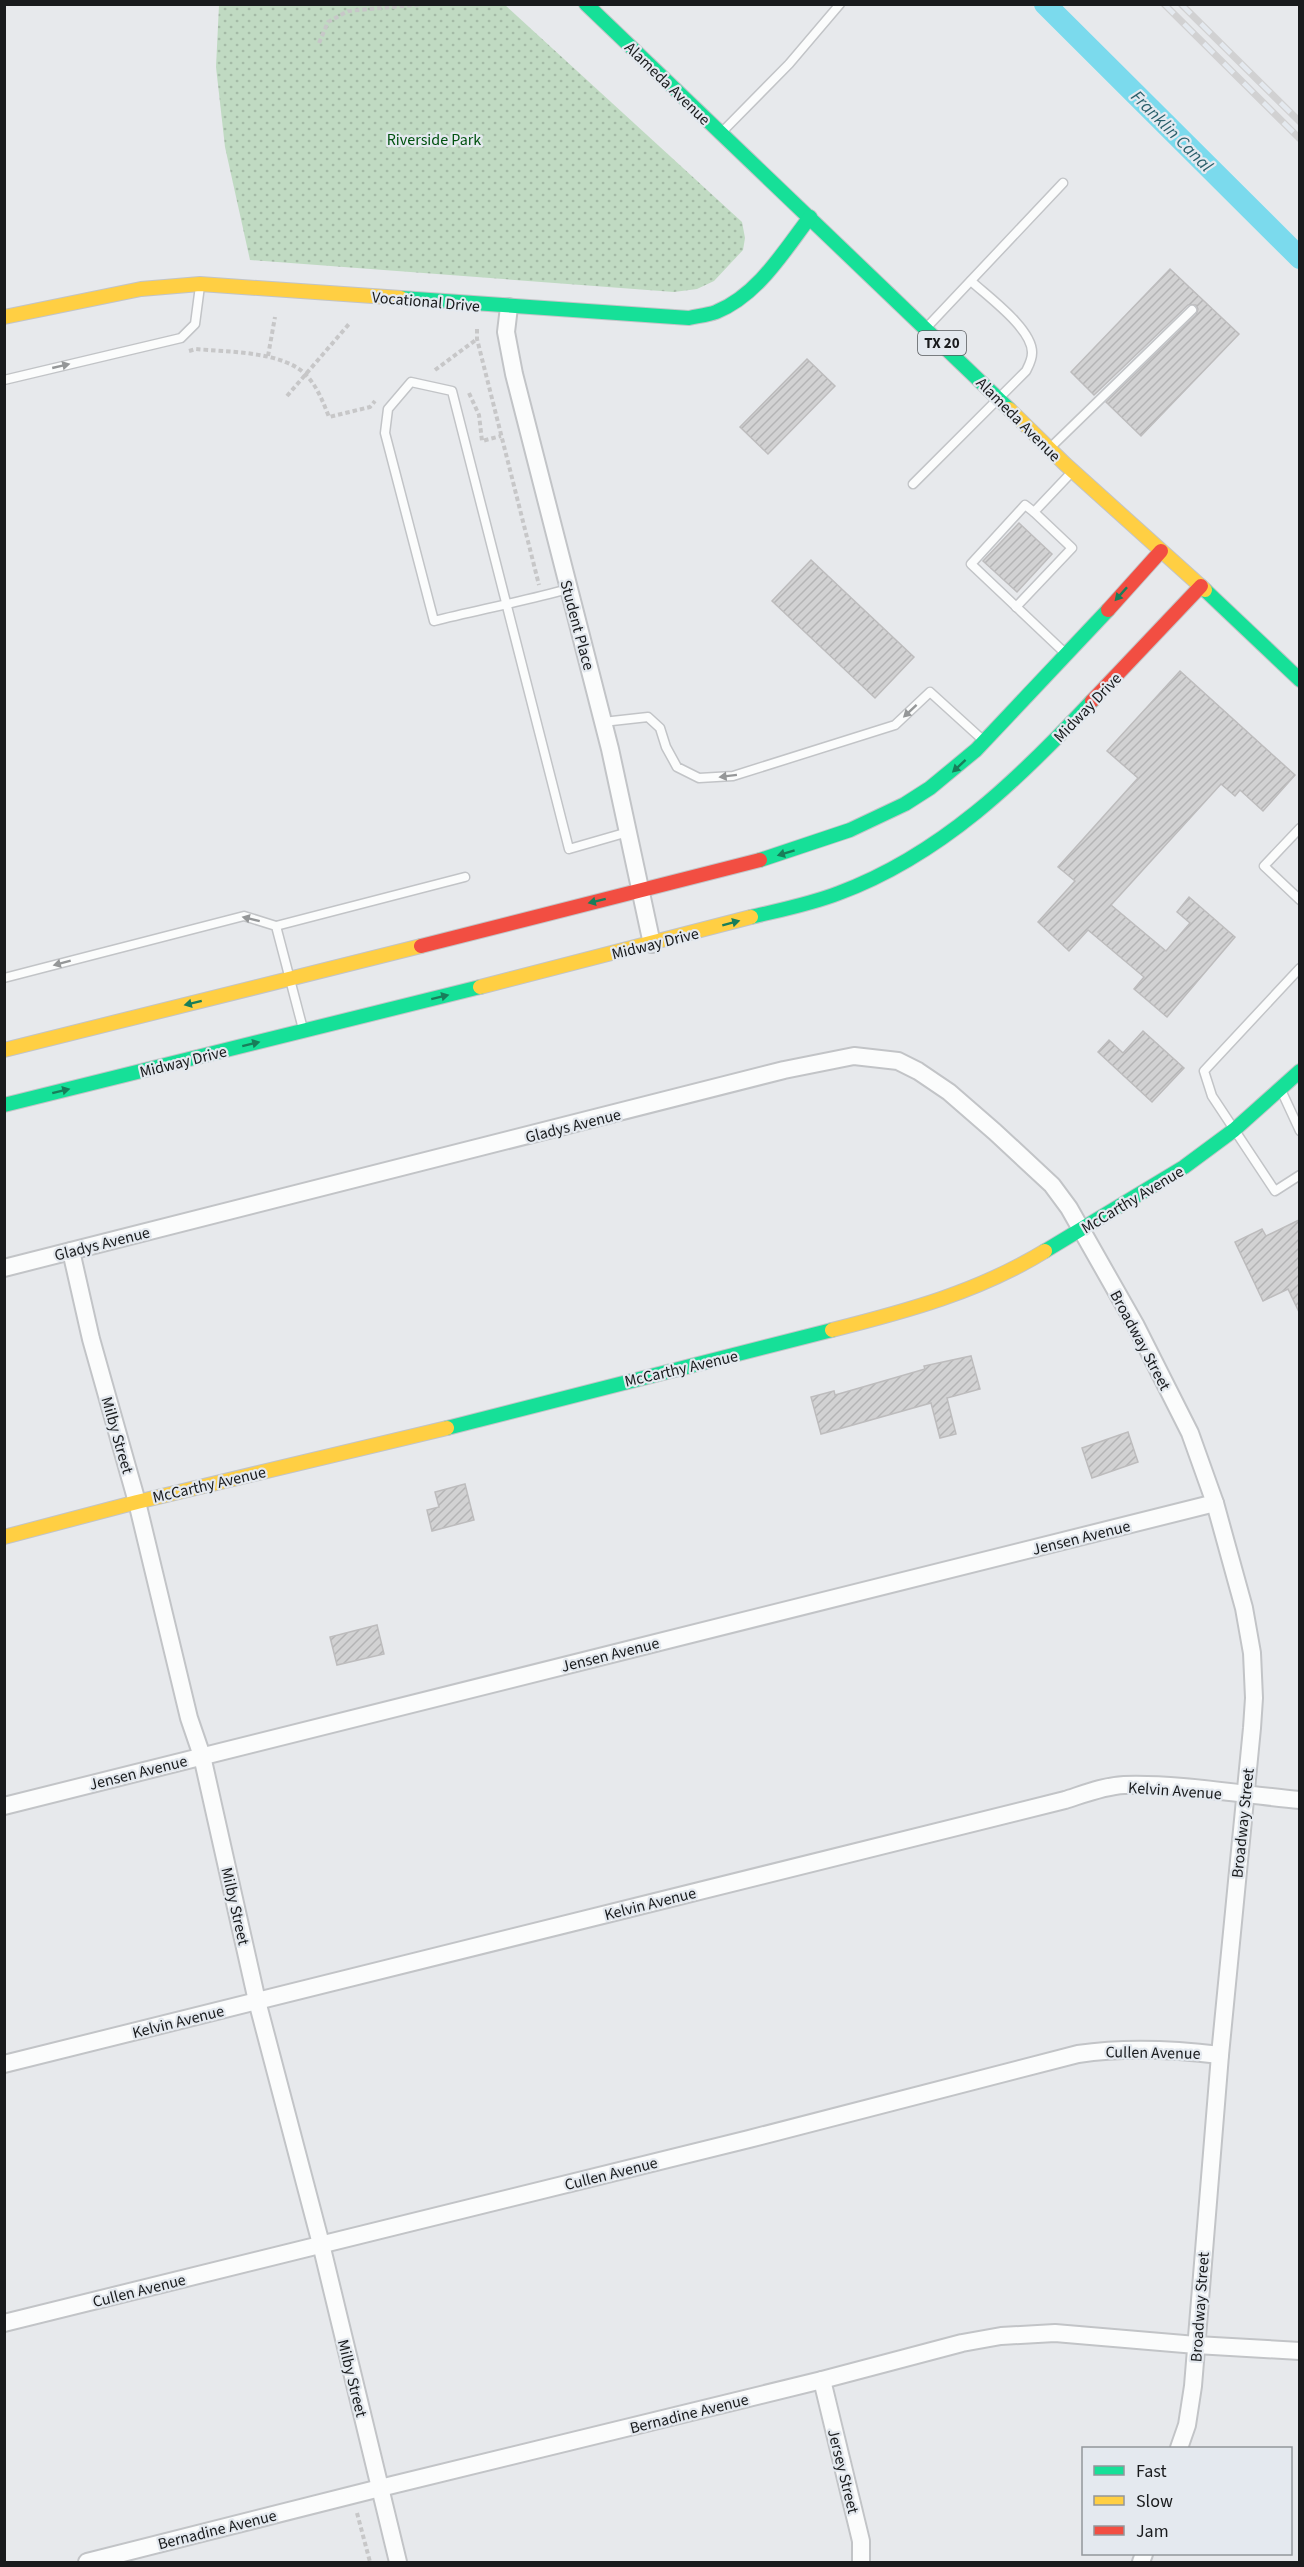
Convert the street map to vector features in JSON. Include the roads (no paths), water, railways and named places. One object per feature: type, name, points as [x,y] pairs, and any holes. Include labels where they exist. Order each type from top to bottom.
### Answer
[{"type":"main road","name":"Alameda Avenue","points":[[586,4],[999,398],[1049,449],[1201,586],[1299,680]]},
{"type":"main road","name":"Vocational Drive","points":[[4,317],[141,289],[200,284],[689,318],[715,312],[729,305],[751,288],[810,217]]},
{"type":"main road","points":[[4,1050],[784,854],[850,832],[885,815],[947,776],[984,741],[1066,655],[1161,551]]},
{"type":"main road","name":"Midway Drive","points":[[4,1105],[652,944],[838,894],[888,872],[939,842],[987,804],[1046,750],[1201,586]]},
{"type":"main road","name":"McCarthy Avenue","points":[[4,1537],[137,1502],[442,1429],[925,1306],[972,1288],[1026,1263],[1184,1167],[1234,1130],[1299,1071]]},
{"type":"street","name":"Student Place","points":[[509,307],[506,332],[514,374],[603,722],[652,944]]},
{"type":"street","name":"Gladys Avenue","points":[[4,1268],[784,1070],[854,1056],[898,1061],[950,1092],[1052,1185],[1082,1229]]},
{"type":"street","name":"Broadway Street","points":[[1082,1229],[1136,1326],[1190,1433],[1215,1503],[1244,1608],[1251,1653],[1254,1698],[1220,2055],[1193,2385],[1179,2447]]},
{"type":"street","name":"Milby Street","points":[[71,1251],[91,1339],[137,1502],[189,1718],[202,1756],[257,2001],[321,2244],[398,2562]]},
{"type":"street","name":"Jensen Avenue","points":[[4,1806],[1215,1503]]},
{"type":"street","name":"Kelvin Avenue","points":[[4,2064],[1065,1800],[1104,1788],[1122,1785],[1156,1786],[1299,1800]]},
{"type":"street","name":"Cullen Avenue","points":[[4,2323],[749,2139],[1078,2054],[1130,2049],[1173,2049],[1220,2055]]},
{"type":"street","name":"Bernadine Avenue","points":[[87,2562],[962,2343],[1026,2333],[1055,2333],[1299,2351]]},
{"type":"street","name":"Jersey Street","points":[[822,2379],[861,2541],[861,2562]]},
{"type":"lane","points":[[720,133],[789,64],[840,4]]},
{"type":"lane","points":[[926,328],[1064,183]]},
{"type":"lane","points":[[913,484],[1026,371],[1032,351],[1030,342],[1018,325],[970,281]]},
{"type":"lane","points":[[4,380],[181,338],[195,324],[200,284]]},
{"type":"lane","points":[[1049,449],[1192,310]]},
{"type":"lane","points":[[568,589],[542,596],[506,604],[434,621],[385,433],[388,409],[411,382],[452,391],[506,604],[569,849],[628,832]]},
{"type":"lane","points":[[1034,512],[1073,471]]},
{"type":"lane","points":[[1016,607],[1072,548],[1025,505],[970,564],[1066,655]]},
{"type":"lane","points":[[603,722],[648,717],[660,728],[666,747],[677,767],[699,778],[734,776],[895,725],[930,692],[984,741]]},
{"type":"lane","points":[[1299,828],[1264,866],[1299,900]]},
{"type":"lane","points":[[4,978],[244,916],[276,926],[465,877]]},
{"type":"lane","points":[[276,926],[303,1031]]},
{"type":"lane","points":[[1299,968],[1204,1071],[1212,1096],[1275,1191],[1299,1175]]},
{"type":"lane","points":[[1280,1088],[1299,1131]]},
{"type":"waterway","name":"Franklin Canal","points":[[1045,4],[1300,258]]},
{"type":"railway","points":[[1164,4],[1300,139]]},
{"type":"railway","points":[[1181,4],[1300,122]]},
{"type":"park label","name":"Riverside Park","points":[[434,139]]}]
